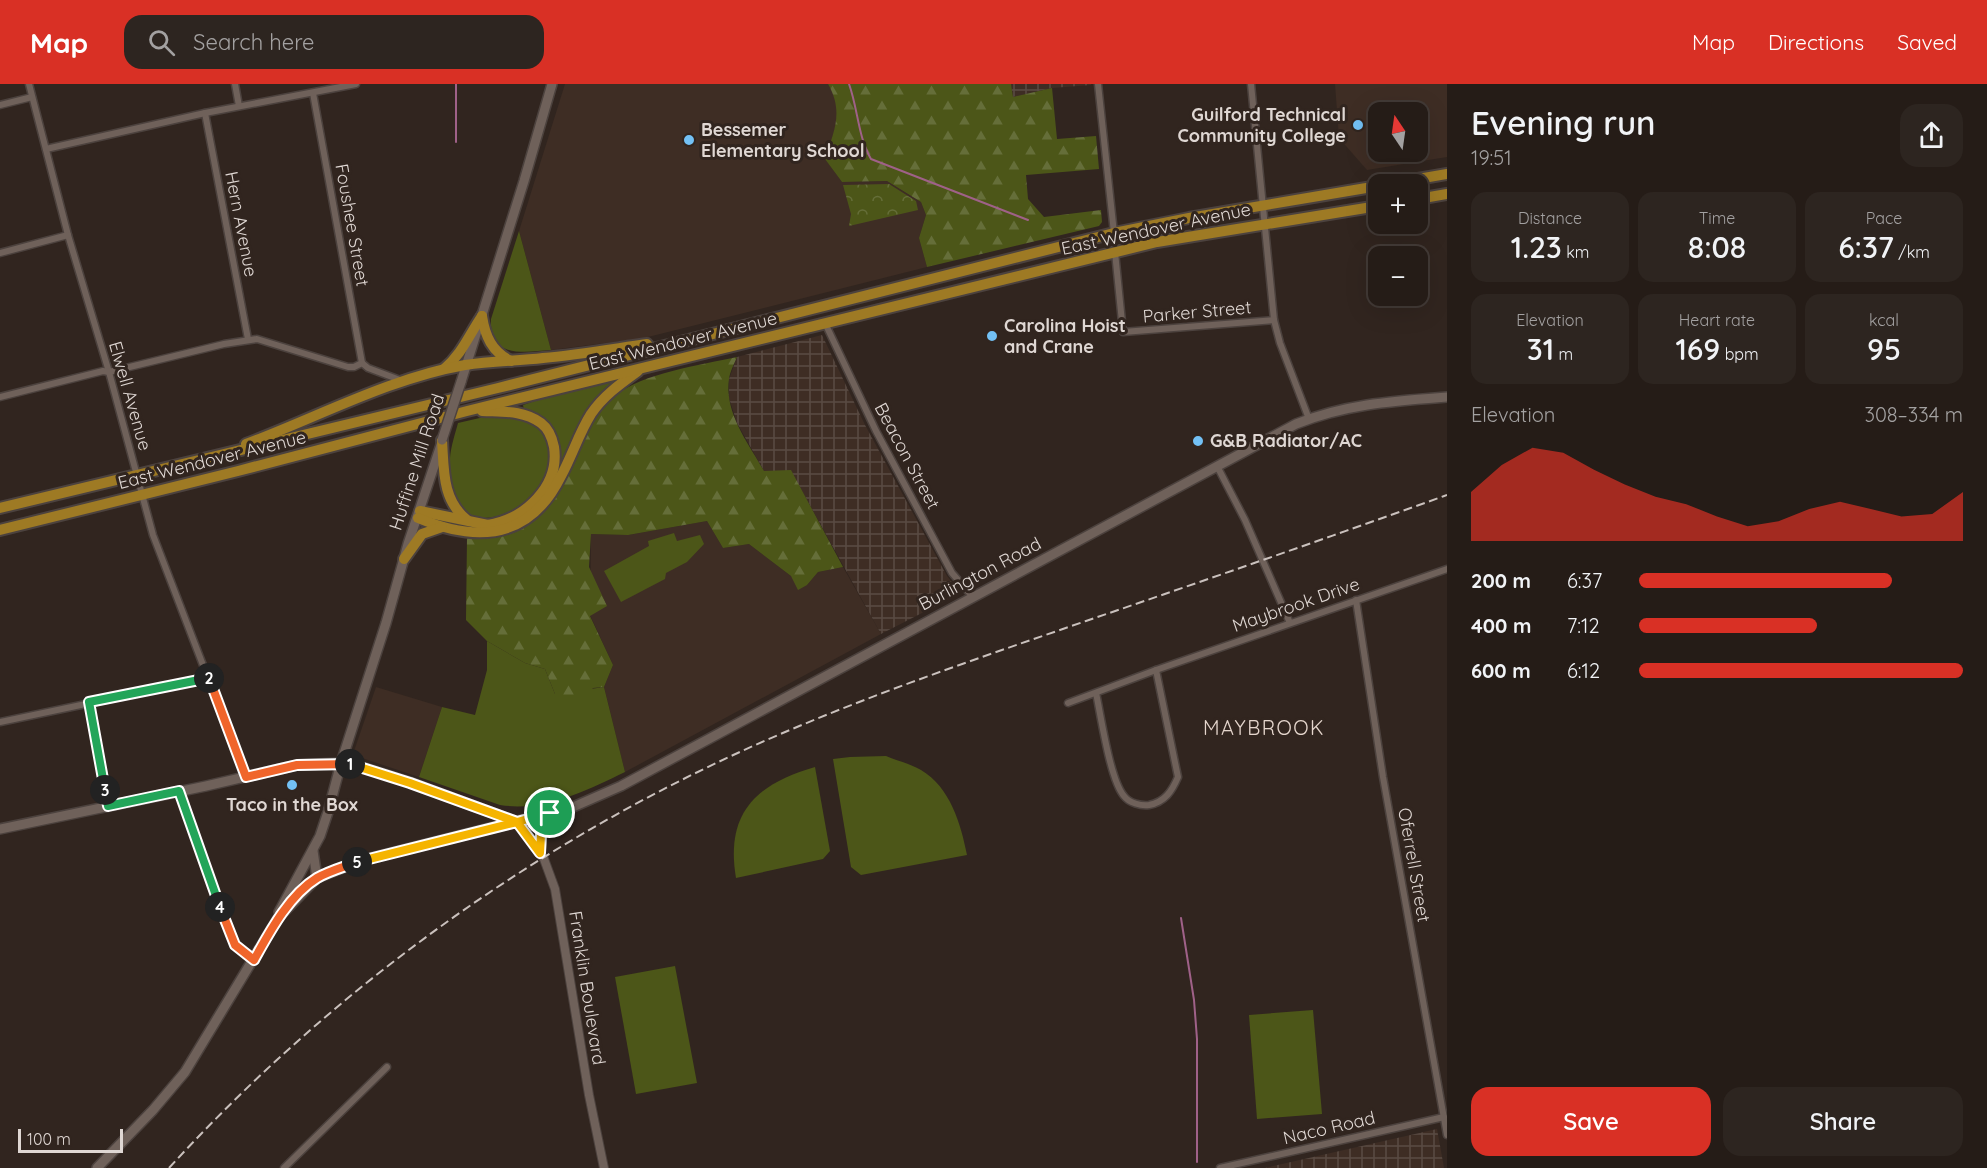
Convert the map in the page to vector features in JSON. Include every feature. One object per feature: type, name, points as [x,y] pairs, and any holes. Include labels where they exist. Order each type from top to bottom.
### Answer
[{"type":"highway","points":[[1428,177],[1447,174]]},
{"type":"highway","name":"East Wendover Avenue","points":[[0,508],[699,338],[1114,233],[1368,188]]},
{"type":"highway","points":[[1428,197],[1447,194]]},
{"type":"highway","name":"East Wendover Avenue","points":[[0,530],[643,367],[1115,252],[1183,237],[1368,208]]},
{"type":"highway","points":[[482,316],[490,343],[502,357],[511,361]]},
{"type":"highway","points":[[442,371],[464,349],[471,331],[482,316]]},
{"type":"highway","points":[[204,460],[404,381],[466,365],[699,338]]},
{"type":"highway","points":[[419,514],[443,527],[471,533],[497,532],[518,525],[541,508],[555,487],[590,416],[602,400],[643,367]]},
{"type":"highway","points":[[419,514],[488,525],[499,523],[521,512],[534,502],[549,480],[555,456],[552,436],[543,424],[520,413],[467,411]]},
{"type":"highway","points":[[442,440],[446,486],[450,500],[458,513],[469,522]]},
{"type":"highway","points":[[404,559],[422,534],[443,527]]},
{"type":"main road","name":"Huffine Mill Road","points":[[278,918],[281,907],[312,850],[328,812],[340,763],[524,182],[552,84]]},
{"type":"main road","name":"Burlington Road","points":[[313,881],[363,860],[573,807],[621,786],[1309,418],[1358,405],[1447,398]]},
{"type":"main road","points":[[0,829],[297,765],[340,763],[352,764],[410,783],[517,822]]},
{"type":"main road","points":[[97,1168],[153,1110],[185,1072],[278,918],[313,881],[312,850]]},
{"type":"main road","points":[[305,864],[313,881]]},
{"type":"street","name":"Elwell Avenue","points":[[29,84],[68,236],[109,372],[160,558],[246,777]]},
{"type":"street","points":[[235,84],[239,106]]},
{"type":"street","points":[[46,149],[205,113],[356,84]]},
{"type":"street","points":[[1098,84],[1114,233]]},
{"type":"street","points":[[1251,84],[1274,320],[1280,343],[1309,418]]},
{"type":"street","name":"Foushee Street","points":[[313,93],[362,363]]},
{"type":"street","points":[[0,105],[32,97]]},
{"type":"street","name":"Hern Avenue","points":[[205,113],[248,339]]},
{"type":"street","points":[[0,253],[68,236]]},
{"type":"street","name":"Parker Street","points":[[1115,252],[1123,333],[1274,320]]},
{"type":"street","name":"Beacon Street","points":[[825,323],[876,430],[952,573],[972,597]]},
{"type":"street","points":[[0,397],[103,371],[109,372],[248,339],[279,344],[348,367],[362,363],[394,380],[404,381]]},
{"type":"street","points":[[1217,466],[1245,520],[1290,623]]},
{"type":"street","name":"Maybrook Drive","points":[[1068,703],[1447,569]]},
{"type":"street","name":"Oferrell Street","points":[[1356,600],[1383,777],[1447,1136]]},
{"type":"street","points":[[1096,693],[1116,783],[1125,798],[1133,803],[1148,805],[1162,800],[1172,791],[1178,777],[1156,670]]},
{"type":"street","points":[[0,722],[209,678]]},
{"type":"street","points":[[89,702],[108,806]]},
{"type":"street","points":[[179,791],[232,939],[235,945],[254,960]]},
{"type":"street","points":[[540,853],[541,835],[550,813]]},
{"type":"street","name":"Franklin Boulevard","points":[[517,822],[548,867],[555,889],[589,1095],[604,1168]]},
{"type":"street","points":[[284,1168],[387,1067]]},
{"type":"street","name":"Naco Road","points":[[1220,1168],[1444,1117]]},
{"type":"shaded area","points":[[565,84],[828,84],[837,99],[837,121],[826,160],[842,182],[887,181],[921,202],[926,215],[919,238],[927,267],[644,338],[551,350],[519,231]]},
{"type":"shaded area","points":[[1011,84],[1091,85],[1052,88],[1013,97]]},
{"type":"shaded area","name":"Guilford Technical Community College","points":[[1335,84],[1447,84],[1447,157],[1428,160],[1428,102],[1368,102],[1368,162],[1416,162],[1367,170],[1339,138]]},
{"type":"shaded area","points":[[822,335],[865,425],[947,576],[958,590],[957,595],[881,634],[791,471],[764,471],[737,423],[729,398],[729,379],[737,357]]},
{"type":"shaded area","points":[[707,521],[723,548],[749,544],[791,576],[807,585],[818,572],[843,567],[881,634],[625,772],[604,687],[613,665],[590,615],[591,534],[628,535]]},
{"type":"shaded area","points":[[376,687],[442,707],[419,777],[356,756],[354,751]]},
{"type":"shaded area","points":[[1437,1129],[1444,1168],[1265,1168]]},
{"type":"green space","points":[[828,84],[1011,84],[1013,97],[1052,88],[1057,139],[1096,136],[1099,169],[1026,175],[1028,199],[1044,217],[1101,210],[1102,222],[1099,226],[927,267],[919,238],[926,215],[921,202],[887,181],[842,182],[825,159],[836,122],[836,104]]},
{"type":"green space","points":[[889,184],[916,201],[918,210],[849,226],[851,214],[843,185]]},
{"type":"green space","points":[[519,231],[551,350],[520,352],[510,350],[502,347],[496,341],[492,332],[491,319]]},
{"type":"green space","points":[[737,357],[732,368],[728,392],[739,428],[764,471],[791,470],[843,567],[818,572],[807,585],[798,590],[791,576],[749,544],[723,548],[707,521],[628,535],[591,534],[589,567],[607,606],[590,616],[613,665],[604,687],[593,688],[583,700],[562,700],[555,694],[545,669],[525,663],[487,641],[466,620],[467,538],[488,538],[508,534],[521,529],[539,516],[553,501],[589,428],[615,396],[640,381]]},
{"type":"green space","points":[[615,380],[560,470],[557,469],[559,448],[554,431],[543,419],[524,410],[523,405],[552,395]]},
{"type":"green space","points":[[484,417],[516,419],[534,425],[541,431],[550,450],[548,471],[537,490],[520,506],[500,516],[480,518],[463,510],[452,491],[450,458],[458,423]]},
{"type":"green space","points":[[674,533],[677,541],[700,535],[704,544],[687,562],[666,573],[665,579],[621,602],[604,571],[649,546],[648,541]]},
{"type":"green space","points":[[487,641],[525,663],[545,669],[555,694],[604,687],[625,772],[549,803],[516,806],[500,805],[419,777],[442,707],[475,715],[487,670]]},
{"type":"green space","points":[[886,756],[921,770],[940,786],[953,807],[967,855],[861,875],[851,867],[833,759]]},
{"type":"green space","points":[[815,767],[830,851],[823,859],[736,878],[735,836],[749,804],[776,782]]},
{"type":"green space","points":[[675,966],[697,1083],[636,1094],[615,977]]},
{"type":"green space","points":[[1313,1010],[1322,1114],[1257,1119],[1249,1015]]},
{"type":"waterway","points":[[456,84],[456,142]]},
{"type":"waterway","points":[[849,84],[863,142],[871,159],[1028,220]]},
{"type":"waterway","points":[[1181,918],[1194,1000],[1197,1039],[1197,1162]]},
{"type":"railway","points":[[169,1168],[231,1104],[296,1043],[364,985],[435,931],[508,880],[584,833],[662,790],[784,732],[869,698],[1447,495]]},
{"type":"place","name":"Guilford Technical Community College","points":[[1358,125]]},
{"type":"place","name":"Bessemer Elementary School","points":[[689,140]]},
{"type":"place","name":"Carolina Hoist and Crane","points":[[992,336]]},
{"type":"place","name":"G&B Radiator/AC","points":[[1198,441]]},
{"type":"place","name":"Taco in the Box","points":[[292,785]]},
{"type":"district","name":"MAYBROOK","points":[[1264,728]]},
{"type":"route","points":[[550,813],[517,822],[352,764],[297,765],[246,777],[209,678],[89,702],[108,806],[179,791],[232,939],[235,945],[254,960],[278,918],[317,878],[363,860],[517,822],[540,853],[541,835],[550,813]]}]
